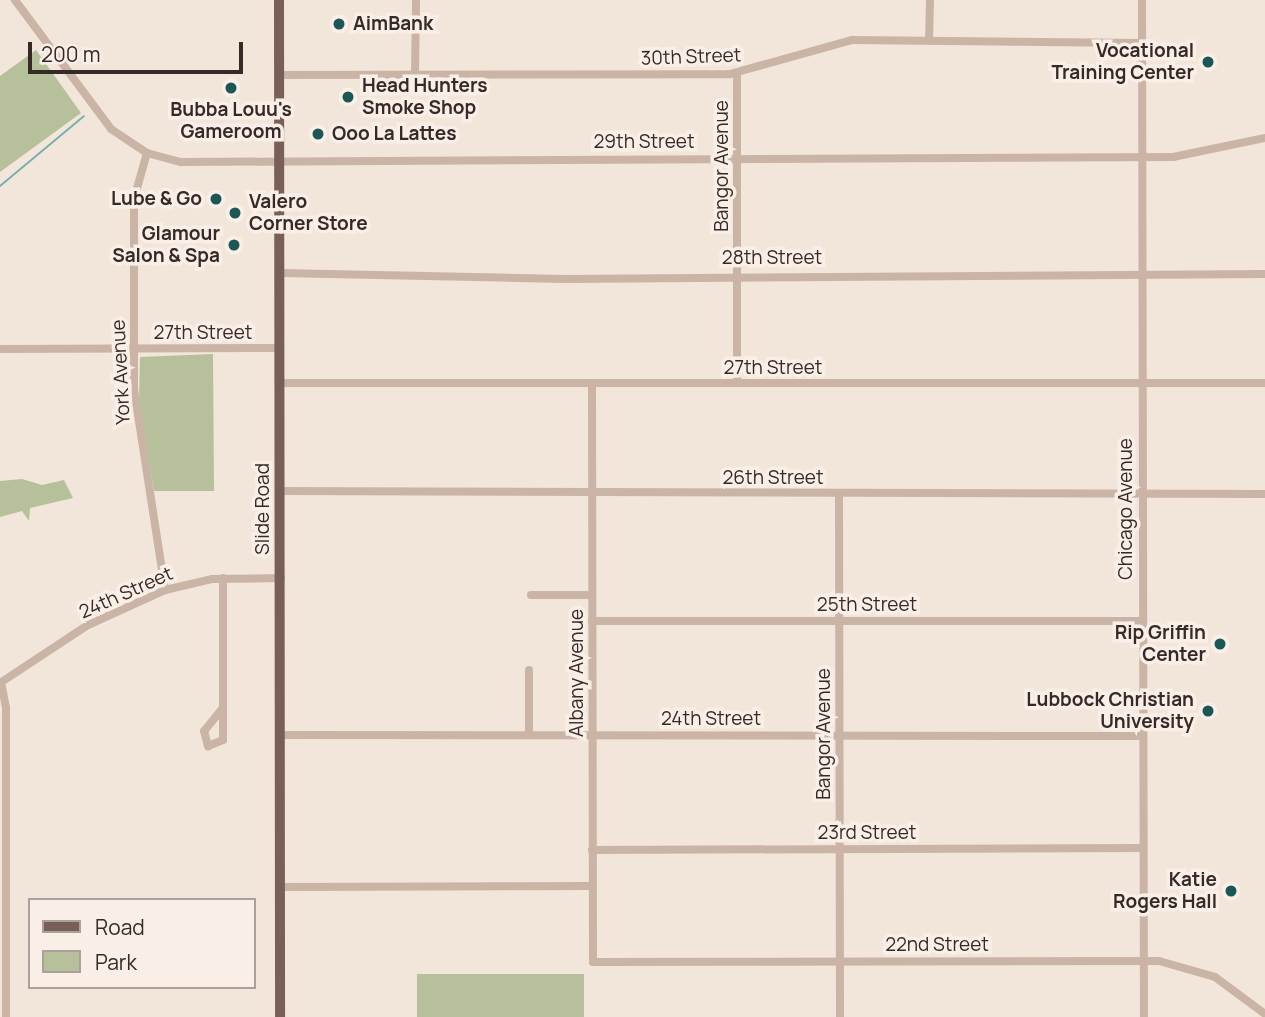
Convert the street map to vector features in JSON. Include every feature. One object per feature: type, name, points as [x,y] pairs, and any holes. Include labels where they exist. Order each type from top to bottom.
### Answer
[{"type":"main road","name":"Slide Road","points":[[279,0],[280,1017]]},
{"type":"street","points":[[15,0],[102,119],[147,153]]},
{"type":"street","points":[[415,75],[416,0]]},
{"type":"street","points":[[929,41],[930,0]]},
{"type":"street","name":"Chicago Avenue","points":[[1142,0],[1144,1017]]},
{"type":"street","name":"30th Street","points":[[279,75],[737,74],[839,41],[1142,43]]},
{"type":"street","name":"Bangor Avenue","points":[[737,74],[737,383]]},
{"type":"street","name":"29th Street","points":[[147,153],[194,163],[738,157],[1142,158],[1204,154],[1265,138]]},
{"type":"street","name":"York Avenue","points":[[147,153],[134,199],[135,406],[165,590]]},
{"type":"street","name":"28th Street","points":[[280,273],[564,279],[738,274],[1265,274]]},
{"type":"street","name":"27th Street","points":[[0,349],[280,348]]},
{"type":"street","name":"27th Street","points":[[280,383],[1265,383]]},
{"type":"street","name":"Albany Avenue","points":[[592,384],[593,962]]},
{"type":"street","name":"26th Street","points":[[280,491],[1265,494]]},
{"type":"street","name":"Bangor Avenue","points":[[839,494],[841,1017]]},
{"type":"street","points":[[222,709],[223,578]]},
{"type":"street","name":"24th Street","points":[[0,682],[88,625],[165,590],[223,578],[281,578]]},
{"type":"street","points":[[531,595],[592,595]]},
{"type":"street","name":"25th Street","points":[[592,621],[1142,621]]},
{"type":"street","points":[[529,670],[529,735]]},
{"type":"street","points":[[0,682],[6,708],[6,1017]]},
{"type":"street","name":"24th Street","points":[[281,735],[1142,736]]},
{"type":"street","name":"23rd Street","points":[[592,850],[1143,848]]},
{"type":"street","points":[[281,887],[592,886]]},
{"type":"street","name":"22nd Street","points":[[593,962],[1143,961],[1207,973],[1265,1014]]},
{"type":"green space","points":[[36,50],[81,113],[0,172],[0,76]]},
{"type":"green space","points":[[213,354],[214,491],[154,491],[139,403],[140,357]]},
{"type":"green space","points":[[22,479],[42,485],[64,480],[73,498],[30,508],[29,521],[22,511],[0,517],[0,481]]},
{"type":"green space","points":[[417,974],[584,974],[584,1017],[417,1017]]},
{"type":"waterway","points":[[0,186],[84,116]]},
{"type":"place","name":"AimBank","points":[[339,24]]},
{"type":"place","name":"Vocational Training Center","points":[[1208,62]]},
{"type":"place","name":"Bubba Louu's Gameroom","points":[[231,88]]},
{"type":"place","name":"Head Hunters Smoke Shop","points":[[348,97]]},
{"type":"place","name":"Ooo La Lattes","points":[[318,134]]},
{"type":"place","name":"Lube & Go","points":[[216,199]]},
{"type":"place","name":"Valero Corner Store","points":[[235,213]]},
{"type":"place","name":"Glamour Salon & Spa","points":[[234,245]]},
{"type":"place","name":"Rip Griffin Center","points":[[1220,644]]},
{"type":"place","name":"Lubbock Christian University","points":[[1208,711]]},
{"type":"place","name":"Katie Rogers Hall","points":[[1231,891]]}]
